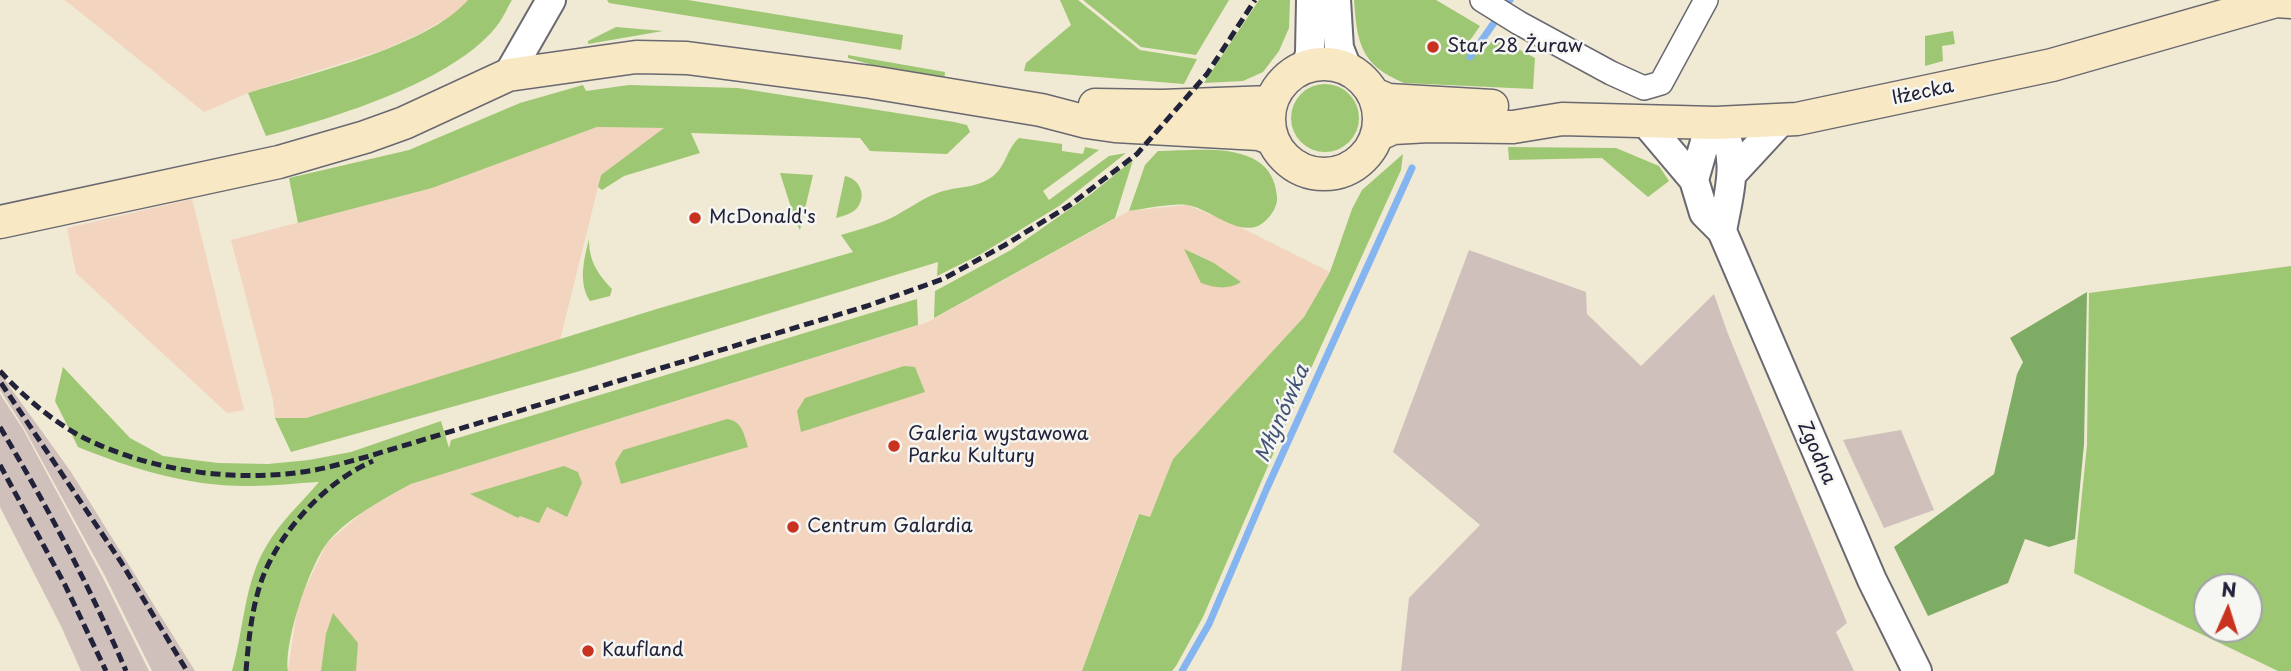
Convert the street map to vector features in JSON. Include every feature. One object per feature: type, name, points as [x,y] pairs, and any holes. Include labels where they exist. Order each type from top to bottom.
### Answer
[{"type":"main road","name":"Iłżecka","points":[[1377,135],[1393,128],[1513,127],[1562,119],[1716,123],[1782,120],[2052,65],[2281,1]]},
{"type":"main road","points":[[0,222],[279,162],[404,123],[508,75],[609,59],[687,58],[871,82],[1041,110],[1115,126],[1259,134],[1270,138]]},
{"type":"main road","points":[[1321,64],[1347,68],[1361,78],[1374,94],[1379,111],[1377,135],[1371,147],[1352,166],[1339,174],[1321,175],[1302,171],[1286,161],[1270,138],[1269,117],[1272,102],[1279,89],[1306,67],[1321,64]]},
{"type":"main road","name":"Iłżecka","points":[[1374,94],[1388,100],[1517,107],[1562,119]]},
{"type":"main road","points":[[1041,110],[1091,105],[1162,107],[1272,102]]},
{"type":"street","points":[[508,75],[551,0]]},
{"type":"street","points":[[1306,67],[1310,53],[1311,0]]},
{"type":"street","points":[[1336,0],[1339,48],[1347,68]]},
{"type":"street","points":[[1487,3],[1635,86],[1652,87],[1661,83],[1706,0]]},
{"type":"street","points":[[1732,174],[1782,120]]},
{"type":"street","name":"Zgodna","points":[[1645,122],[1693,180],[1704,213],[1722,231],[1872,580],[1917,671]]},
{"type":"street","points":[[1693,180],[1706,138],[1716,123],[1726,134],[1729,143],[1732,174],[1722,231]]},
{"type":"shaded area","points":[[65,0],[468,0],[457,12],[419,34],[383,50],[248,93],[204,112]]},
{"type":"shaded area","points":[[597,127],[665,128],[601,175],[560,340],[306,418],[275,418],[273,400],[231,240],[432,188]]},
{"type":"shaded area","points":[[192,199],[244,410],[227,413],[76,273],[67,228]]},
{"type":"shaded area","points":[[1187,205],[1236,225],[1330,272],[1304,317],[1173,459],[1150,518],[1138,514],[1082,671],[288,671],[298,603],[327,543],[364,511],[411,484],[926,323],[1129,211]]},
{"type":"shaded area","points":[[1469,250],[1586,292],[1587,314],[1641,366],[1714,294],[1847,623],[1836,632],[1854,671],[1401,671],[1409,598],[1480,525],[1393,452]]},
{"type":"shaded area","points":[[0,373],[71,472],[195,671],[152,671],[105,576],[24,428],[0,390]]},
{"type":"shaded area","points":[[0,394],[23,429],[102,576],[149,671],[81,671],[0,507]]},
{"type":"shaded area","points":[[1901,430],[1934,510],[1884,528],[1843,440]]},
{"type":"green space","points":[[468,0],[512,0],[499,23],[480,44],[454,63],[358,108],[266,136],[248,93],[334,68],[396,45],[449,17]]},
{"type":"green space","points":[[607,0],[688,0],[903,35],[901,50],[609,3]]},
{"type":"green space","points":[[1060,0],[1078,0],[1140,50],[1197,59],[1184,84],[1024,71],[1026,63],[1071,25]]},
{"type":"green space","points":[[1083,0],[1229,0],[1196,55],[1141,47]]},
{"type":"green space","points":[[1259,0],[1290,0],[1289,28],[1279,51],[1263,72],[1243,81],[1204,83]]},
{"type":"green space","points":[[1354,0],[1436,0],[1480,26],[1464,49],[1484,50],[1496,37],[1535,58],[1533,89],[1404,83],[1378,69],[1364,51],[1357,29]]},
{"type":"green space","points":[[616,27],[663,31],[588,44],[588,41]]},
{"type":"green space","points":[[1953,31],[1955,44],[1942,46],[1943,61],[1925,66],[1925,36]]},
{"type":"green space","points":[[848,55],[945,72],[944,82],[917,78],[848,58]]},
{"type":"green space","points":[[1332,84],[1353,99],[1359,111],[1357,131],[1349,142],[1332,152],[1318,152],[1301,142],[1293,131],[1291,111],[1301,94],[1312,86]]},
{"type":"green space","points":[[583,85],[586,91],[629,85],[738,88],[954,122],[967,125],[970,132],[947,154],[870,151],[860,138],[691,133],[700,153],[624,176],[602,190],[598,187],[601,175],[664,128],[597,127],[432,188],[298,223],[289,178],[409,150],[520,103]]},
{"type":"green space","points":[[1019,138],[1062,144],[1062,151],[1083,154],[1085,147],[1099,150],[1043,191],[1049,200],[1109,156],[1126,153],[1059,206],[981,254],[937,276],[938,262],[580,371],[291,452],[275,418],[306,418],[660,308],[853,252],[841,235],[890,219],[940,192],[986,181],[997,173]]},
{"type":"green space","points":[[1508,147],[1616,148],[1659,166],[1669,181],[1648,197],[1602,158],[1509,160]]},
{"type":"green space","points":[[1213,150],[1248,157],[1262,165],[1272,178],[1277,197],[1274,210],[1262,224],[1249,228],[1231,224],[1187,205],[1129,211],[1145,165],[1158,151]]},
{"type":"green space","points":[[1403,154],[1401,170],[1293,408],[1203,617],[1176,666],[1172,671],[1082,671],[1139,514],[1150,517],[1173,459],[1304,317],[1330,272],[1352,209],[1362,190]]},
{"type":"green space","points":[[1133,160],[1115,218],[934,318],[935,291],[1011,250],[1091,194]]},
{"type":"green space","points":[[780,173],[813,175],[800,230],[796,223]]},
{"type":"green space","points":[[845,176],[858,184],[862,193],[860,203],[855,210],[836,218]]},
{"type":"green space","points":[[589,239],[590,254],[595,266],[612,289],[610,296],[590,301],[583,279]]},
{"type":"green space","points":[[1184,249],[1214,263],[1241,282],[1221,287],[1201,283]]},
{"type":"green space","points":[[2291,266],[2291,671],[2278,671],[2220,643],[2263,643],[2263,573],[2193,573],[2193,630],[2074,573],[2087,445],[2089,293]]},
{"type":"green space","points":[[2087,292],[2084,444],[2075,539],[2049,547],[2025,539],[2008,583],[1928,616],[1894,547],[1994,474],[2017,374],[2023,362],[2010,338]]},
{"type":"green space","points":[[917,299],[918,325],[411,484],[378,503],[345,525],[320,554],[299,605],[290,642],[288,671],[232,671],[249,590],[259,559],[279,528],[319,482],[228,486],[184,480],[119,463],[78,447],[55,401],[63,367],[130,438],[163,456],[218,463],[268,464],[309,460],[351,452],[441,421],[449,448],[451,440]]},
{"type":"green space","points":[[904,366],[915,367],[925,392],[801,432],[797,411],[805,398]]},
{"type":"green space","points":[[727,419],[739,425],[748,447],[621,484],[615,463],[623,450]]},
{"type":"green space","points":[[564,466],[578,472],[582,483],[567,517],[547,507],[539,523],[520,516],[518,518],[470,494]]},
{"type":"green space","points":[[333,613],[358,643],[356,671],[321,671],[326,634]]},
{"type":"waterway","name":"Młynówka","points":[[1470,57],[1510,0]]},
{"type":"waterway","name":"Młynówka","points":[[1182,671],[1209,624],[1267,488],[1412,168]]},
{"type":"railway","points":[[0,371],[39,408],[72,432],[137,459],[165,466],[223,475],[252,476],[316,470],[366,457],[867,306],[943,279],[1070,205],[1137,154],[1207,74],[1255,0]]},
{"type":"railway","points":[[1,383],[121,562],[187,671]]},
{"type":"railway","points":[[0,427],[67,547],[126,671]]},
{"type":"railway","points":[[246,671],[256,600],[264,573],[279,546],[301,516],[327,490],[342,478],[373,461]]},
{"type":"railway","points":[[0,465],[65,585],[106,671]]},
{"type":"place","name":"Star 28 Żuraw","points":[[1433,47]]},
{"type":"place","name":"McDonald's","points":[[695,218]]},
{"type":"place","name":"Galeria wystawowa Parku Kultury","points":[[894,446]]},
{"type":"place","name":"Centrum Galardia","points":[[793,527]]},
{"type":"place","name":"Kaufland","points":[[588,651]]}]
